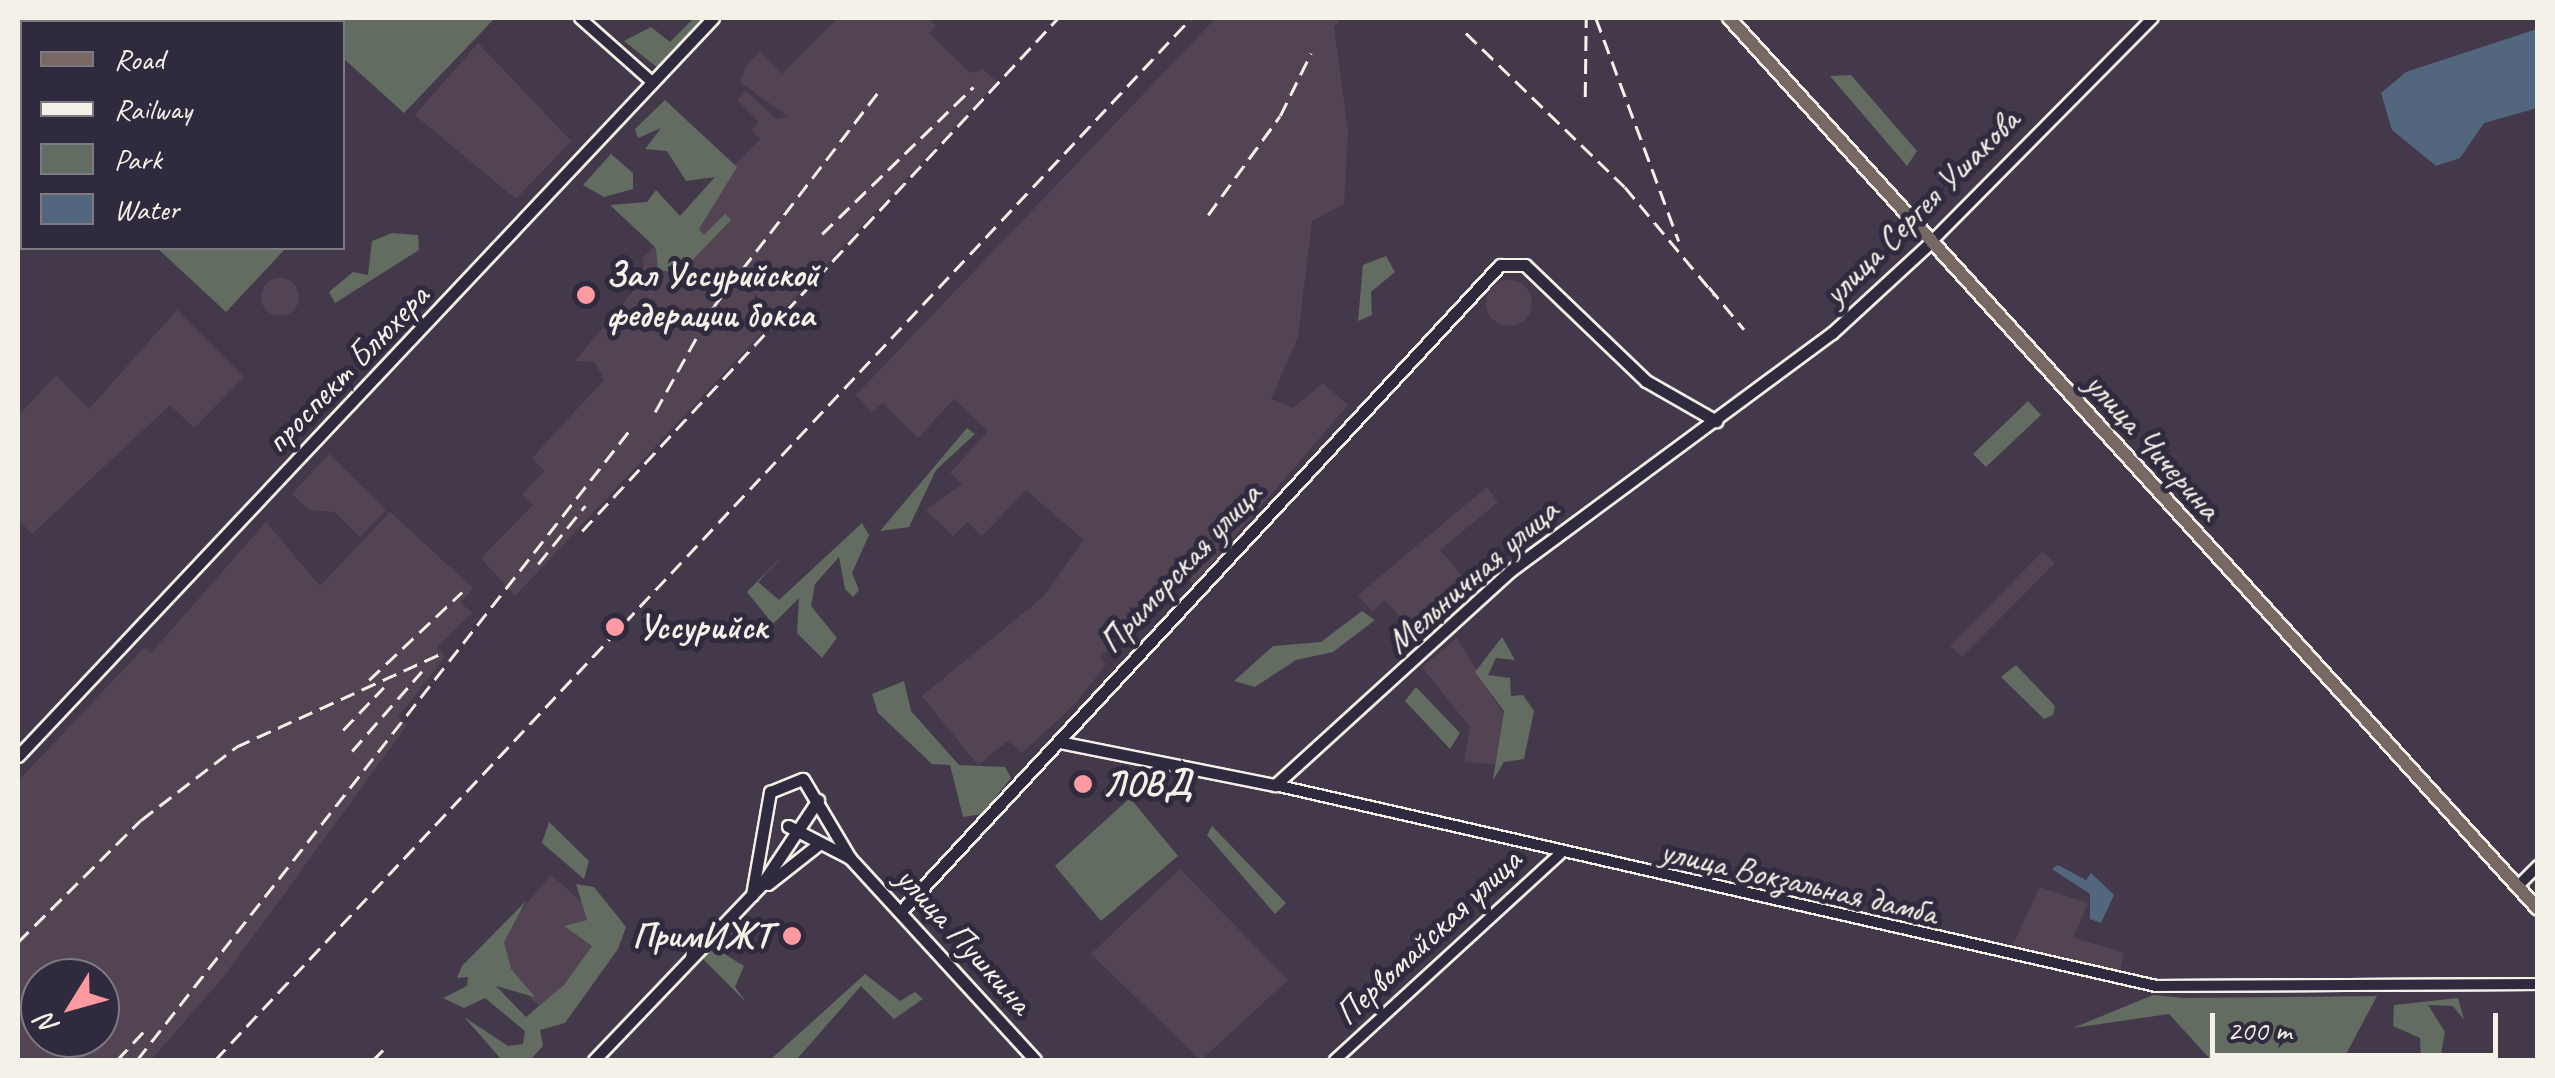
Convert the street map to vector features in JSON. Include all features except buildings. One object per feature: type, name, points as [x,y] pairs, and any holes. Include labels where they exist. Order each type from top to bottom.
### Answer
[{"type":"main road","name":"проспект Блюхера","points":[[18,756],[713,18]]},
{"type":"main road","name":"улица Чичерина","points":[[1729,18],[2538,909]]},
{"type":"main road","name":"улица Сергея Ушакова","points":[[1716,421],[1860,310],[1932,241]]},
{"type":"main road","name":"Приморская улица","points":[[903,909],[1500,265],[1525,264],[1646,381],[1716,421]]},
{"type":"main road","name":"Мельничная улица","points":[[1274,785],[1510,571],[1716,421]]},
{"type":"main road","name":"улица Вокзальная дамба","points":[[1058,742],[1274,785]]},
{"type":"main road","points":[[594,1060],[752,895],[808,822],[818,800],[810,784],[790,777],[772,788],[752,895]]},
{"type":"main road","name":"улица Пушкина","points":[[818,800],[850,858],[903,909],[1035,1060]]},
{"type":"main road","points":[[768,807],[788,826],[808,822]]},
{"type":"main road","name":"улица Пушкина","points":[[788,826],[850,858]]},
{"type":"main road","points":[[752,895],[820,843]]},
{"type":"street","points":[[580,18],[652,82]]},
{"type":"street","name":"улица Сергея Ушакова","points":[[1932,241],[2152,18]]},
{"type":"street","name":"улица Вокзальная дамба","points":[[1274,785],[1560,854],[2156,986],[2538,984]]},
{"type":"street","name":"Первомайская улица","points":[[1335,1060],[1560,854]]},
{"type":"street","points":[[2518,887],[2538,866]]},
{"type":"shaded area","points":[[838,18],[927,18],[936,26],[929,33],[970,73],[983,69],[997,82],[515,596],[481,558],[533,505],[522,494],[545,471],[532,458],[604,380],[595,362],[575,361],[643,279],[643,258],[760,139],[752,130],[759,122],[737,100],[746,91],[776,119],[789,117],[740,82],[747,64],[760,52],[782,74]]},
{"type":"shaded area","points":[[1216,18],[1342,18],[1334,27],[1348,131],[1344,204],[1312,221],[1298,337],[1271,399],[1293,408],[1323,383],[1348,405],[1194,584],[1181,575],[1100,657],[1106,664],[1077,702],[1022,753],[1009,740],[978,765],[922,696],[1043,597],[1084,540],[1026,490],[982,536],[967,522],[953,536],[926,510],[962,484],[950,473],[988,431],[954,399],[918,438],[883,403],[872,412],[856,395]]},
{"type":"shaded area","points":[[478,43],[571,141],[516,199],[415,115]]},
{"type":"shaded area","points":[[280,278],[293,284],[299,297],[293,310],[280,316],[267,310],[261,297],[267,284]]},
{"type":"shaded area","points":[[1509,280],[1525,287],[1532,303],[1525,319],[1509,326],[1493,319],[1486,303],[1493,287]]},
{"type":"shaded area","points":[[177,310],[244,377],[194,428],[170,405],[32,534],[18,519],[18,416],[56,375],[89,409]]},
{"type":"shaded area","points":[[329,454],[386,510],[360,537],[335,512],[309,510],[292,494]]},
{"type":"shaded area","points":[[1487,487],[1498,502],[1440,550],[1474,590],[1419,639],[1385,600],[1372,611],[1358,595]]},
{"type":"shaded area","points":[[390,512],[473,588],[461,603],[472,613],[437,647],[445,657],[398,717],[407,725],[225,975],[151,1060],[18,1060],[18,781],[144,648],[151,653],[266,522],[320,586]]},
{"type":"shaded area","points":[[2042,552],[2055,563],[1962,657],[1950,646]]},
{"type":"shaded area","points":[[1457,638],[1503,714],[1496,764],[1464,762],[1470,727],[1422,667]]},
{"type":"shaded area","points":[[1180,869],[1288,980],[1201,1060],[1091,954]]},
{"type":"shaded area","points":[[551,875],[617,933],[547,1013],[483,955]]},
{"type":"shaded area","points":[[2040,887],[2088,903],[2073,938],[2124,952],[2120,971],[2012,947]]},
{"type":"green space","points":[[297,18],[495,18],[404,113],[345,60],[345,20]]},
{"type":"green space","points":[[694,18],[706,18],[658,68],[624,41],[651,27],[670,42]]},
{"type":"green space","points":[[1851,75],[1917,151],[1907,166],[1830,76]]},
{"type":"green space","points":[[665,100],[737,167],[699,229],[704,235],[725,214],[731,220],[680,273],[658,270],[656,248],[610,205],[647,202],[656,190],[680,216],[715,177],[686,181],[667,151],[645,149],[661,128],[638,138],[635,129]]},
{"type":"green space","points":[[611,154],[633,173],[633,189],[604,197],[583,185]]},
{"type":"green space","points":[[392,233],[418,235],[419,250],[335,303],[329,292],[353,272],[368,275],[372,241]]},
{"type":"green space","points":[[159,250],[284,250],[226,312]]},
{"type":"green space","points":[[1386,256],[1395,272],[1371,292],[1372,315],[1358,321],[1363,265]]},
{"type":"green space","points":[[2028,401],[2041,415],[1986,467],[1973,454]]},
{"type":"green space","points":[[967,428],[975,434],[936,470],[909,527],[880,531]]},
{"type":"green space","points":[[862,523],[869,535],[852,573],[859,590],[853,597],[845,589],[839,557],[815,584],[811,606],[837,638],[822,658],[797,633],[799,598],[773,624],[747,592],[790,548],[758,582],[779,600]]},
{"type":"green space","points":[[1362,611],[1375,620],[1333,652],[1296,660],[1255,687],[1234,681],[1273,646],[1321,642]]},
{"type":"green space","points":[[1502,637],[1515,660],[1496,658],[1488,675],[1510,678],[1511,696],[1523,695],[1534,711],[1524,759],[1504,762],[1493,780],[1504,711],[1475,672]]},
{"type":"green space","points":[[2016,665],[2055,706],[2053,715],[2044,719],[2001,677]]},
{"type":"green space","points":[[904,681],[911,711],[959,765],[1005,767],[1011,778],[982,814],[963,817],[950,765],[932,764],[878,713],[872,694]]},
{"type":"green space","points":[[1416,687],[1460,733],[1450,749],[1405,701]]},
{"type":"green space","points":[[1130,798],[1178,856],[1101,921],[1055,866]]},
{"type":"green space","points":[[549,822],[589,861],[584,879],[542,843]]},
{"type":"green space","points":[[1212,826],[1286,903],[1275,914],[1207,835]]},
{"type":"green space","points":[[576,884],[594,887],[626,927],[618,949],[565,1023],[540,1030],[543,1046],[530,1060],[502,1060],[464,1017],[508,1046],[523,1044],[525,1031],[485,998],[464,1008],[443,998],[467,986],[468,977],[457,978],[462,966],[526,901],[504,942],[511,969],[535,997],[496,986],[526,1017],[564,985],[592,946],[564,926],[587,920]]},
{"type":"green space","points":[[738,923],[747,930],[726,955],[744,966],[735,987],[746,1002],[703,959]]},
{"type":"green space","points":[[865,974],[900,1001],[915,992],[923,999],[894,1019],[861,986],[797,1059],[770,1060]]},
{"type":"green space","points":[[2153,995],[2377,996],[2343,1060],[2211,1060],[2169,1014],[2073,1028]]},
{"type":"green space","points":[[2458,998],[2464,1020],[2453,1006],[2428,1005],[2445,1032],[2440,1060],[2421,1060],[2420,1038],[2393,1026],[2394,1005]]},
{"type":"water","points":[[2537,29],[2537,108],[2484,123],[2460,158],[2436,166],[2392,130],[2381,93],[2406,72]]},
{"type":"water","points":[[2058,865],[2086,880],[2091,873],[2114,895],[2101,923],[2090,919],[2090,894],[2052,869]]},
{"type":"railway","points":[[582,531],[1058,18]]},
{"type":"railway","points":[[215,1060],[1191,18]]},
{"type":"railway","points":[[1585,97],[1586,18]]},
{"type":"railway","points":[[1596,18],[1679,241]]},
{"type":"railway","points":[[1466,33],[1625,187],[1715,295]]},
{"type":"railway","points":[[1208,215],[1280,116],[1311,53]]},
{"type":"railway","points":[[822,234],[973,87]]},
{"type":"railway","points":[[655,412],[714,306],[881,88]]},
{"type":"railway","points":[[1709,287],[1744,329]]},
{"type":"railway","points":[[137,1060],[629,431]]},
{"type":"railway","points":[[538,564],[585,506]]},
{"type":"railway","points":[[369,680],[462,592]]},
{"type":"railway","points":[[18,942],[141,820],[236,747],[440,654]]},
{"type":"railway","points":[[352,751],[422,671]]},
{"type":"railway","points":[[343,730],[384,687]]},
{"type":"railway","points":[[117,1060],[144,1031]]},
{"type":"railway","points":[[373,1060],[383,1050]]},
{"type":"place","name":"Зал Уссурийской федерации бокса","points":[[586,295]]},
{"type":"place","name":"Уссурийск","points":[[615,627]]},
{"type":"place","name":"ЛОВД","points":[[1083,784]]},
{"type":"place","name":"ПримИЖТ","points":[[792,936]]}]
